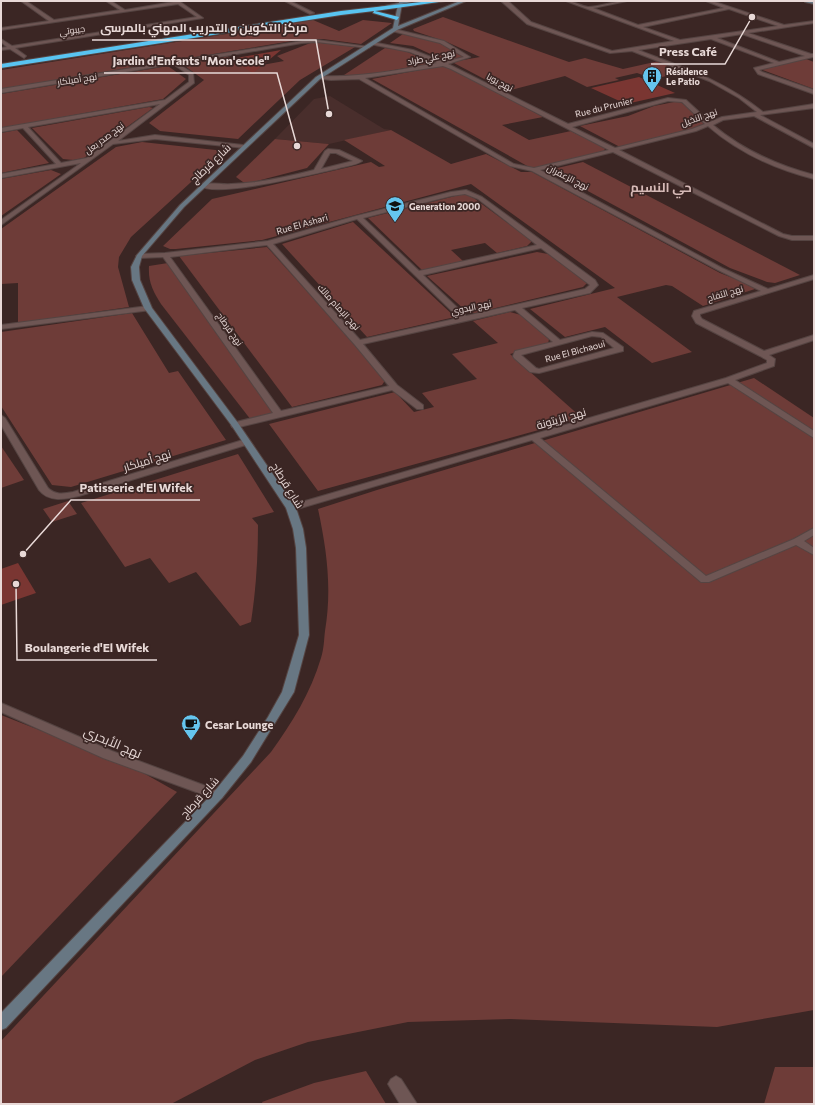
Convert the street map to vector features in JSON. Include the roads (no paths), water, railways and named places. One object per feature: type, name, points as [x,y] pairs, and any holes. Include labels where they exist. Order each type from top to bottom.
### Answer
[{"type":"highway","points":[[1,60],[374,4],[385,1]]},
{"type":"highway","points":[[364,10],[374,4],[443,1]]},
{"type":"highway","points":[[1,66],[364,10],[397,16]]},
{"type":"street","points":[[23,1],[53,21]]},
{"type":"street","points":[[108,1],[124,10]]},
{"type":"street","points":[[287,1],[312,13]]},
{"type":"street","points":[[395,30],[399,4],[414,1]]},
{"type":"street","name":"شارع قرطاج","points":[[1,1023],[218,795],[261,739],[288,692],[302,642],[304,607],[301,579],[301,548],[298,529],[291,508],[234,425],[148,308],[136,280],[135,267],[139,256],[182,206],[318,78],[395,30],[424,16],[464,1]]},
{"type":"street","points":[[503,1],[524,20],[535,26],[603,51],[617,52],[678,41],[814,22]]},
{"type":"street","points":[[568,1],[678,41]]},
{"type":"street","points":[[587,8],[625,1]]},
{"type":"street","points":[[708,1],[784,26]]},
{"type":"street","points":[[807,1],[814,3]]},
{"type":"street","points":[[1,29],[177,2]]},
{"type":"street","name":"جيبوتي","points":[[11,48],[201,18],[177,2]]},
{"type":"street","points":[[639,26],[729,8]]},
{"type":"street","points":[[397,16],[404,15]]},
{"type":"street","points":[[412,16],[424,16]]},
{"type":"street","points":[[798,24],[809,28]]},
{"type":"street","name":"نهج علي طراد","points":[[318,78],[362,78],[441,64],[468,57],[442,42],[395,30]]},
{"type":"street","points":[[741,32],[813,57]]},
{"type":"street","points":[[709,37],[778,63]]},
{"type":"street","points":[[1,40],[24,57]]},
{"type":"street","name":"نهج أميلكار","points":[[1,92],[307,41],[370,45]]},
{"type":"street","name":"نهج يوبا","points":[[370,45],[411,51],[441,64],[567,126],[781,235],[792,238],[814,238]]},
{"type":"street","points":[[1,49],[11,48]]},
{"type":"street","points":[[632,49],[711,80],[741,97],[761,113]]},
{"type":"street","points":[[813,57],[778,63],[756,69],[760,73],[814,92]]},
{"type":"street","name":"نهج صدر بعل","points":[[1,223],[134,127],[192,82],[193,79],[191,74],[174,63]]},
{"type":"street","name":"نهج الزعفران","points":[[362,78],[512,165],[534,170],[720,269],[768,291]]},
{"type":"street","name":"Rue du Prunier","points":[[567,126],[674,100],[684,102],[708,124],[732,142],[757,157],[814,177]]},
{"type":"street","points":[[1,130],[169,101]]},
{"type":"street","name":"نهج النخيل","points":[[615,151],[694,130],[722,118],[814,106]]},
{"type":"street","points":[[754,114],[814,146]]},
{"type":"street","points":[[24,126],[60,165]]},
{"type":"street","points":[[134,127],[155,137]]},
{"type":"street","points":[[110,144],[155,137],[243,147]]},
{"type":"street","points":[[203,186],[228,188],[250,185],[317,171],[359,161],[337,151],[328,151],[317,171]]},
{"type":"street","points":[[534,170],[615,151]]},
{"type":"street","points":[[1,176],[90,159]]},
{"type":"street","name":"Rue El Ashari","points":[[139,256],[165,255],[269,243],[358,217],[451,194],[466,192],[480,198],[542,246]]},
{"type":"street","points":[[358,217],[416,274],[465,319]]},
{"type":"street","name":"نهج الإمام مالك","points":[[269,243],[358,343],[394,387],[420,407]]},
{"type":"street","points":[[416,274],[542,246]]},
{"type":"street","name":"نهج البدوي","points":[[358,343],[518,308],[588,291],[593,287],[592,282],[542,246]]},
{"type":"street","name":"نهج قرطاج","points":[[165,255],[279,415]]},
{"type":"street","name":"نهج التفاح","points":[[763,354],[699,321],[696,316],[697,313],[814,277]]},
{"type":"street","points":[[1,328],[148,308]]},
{"type":"street","name":"Rue El Bichaoui","points":[[518,308],[558,342]]},
{"type":"street","name":"Rue El Bichaoui","points":[[598,334],[603,335],[620,349],[542,371],[533,370],[517,356],[518,352],[558,342],[598,334]]},
{"type":"street","points":[[763,354],[814,337]]},
{"type":"street","name":"نهج الزيتونة","points":[[291,508],[729,380],[771,364],[771,359],[763,354]]},
{"type":"street","points":[[729,380],[814,435]]},
{"type":"street","points":[[234,425],[394,387]]},
{"type":"street","name":"نهج أميلكار","points":[[1,418],[44,490],[47,493],[60,497],[76,494],[246,442]]},
{"type":"street","points":[[534,438],[705,580],[797,541],[814,531]]},
{"type":"street","points":[[797,541],[814,552]]},
{"type":"street","name":"نهج الأبحري","points":[[1,707],[43,728],[146,771],[218,795]]},
{"type":"street","points":[[396,1084],[409,1104]]},
{"type":"place","name":"Press Café","points":[[752,17]]},
{"type":"place","name":"Résidence Le Patio","points":[[652,93]]},
{"type":"place","name":"مركز التكوين و التدريب المهني بالمرسى","points":[[329,114]]},
{"type":"place","name":"Jardin d'Enfants \"Mon'ecole\"","points":[[297,146]]},
{"type":"place","name":"Generation 2000","points":[[395,223]]},
{"type":"place","name":"Patisserie d'El Wifek","points":[[23,554]]},
{"type":"place","name":"Boulangerie d'El Wifek","points":[[16,584]]},
{"type":"place","name":"Cesar Lounge","points":[[191,741]]},
{"type":"district","name":"حي النسيم","points":[[661,187]]}]
